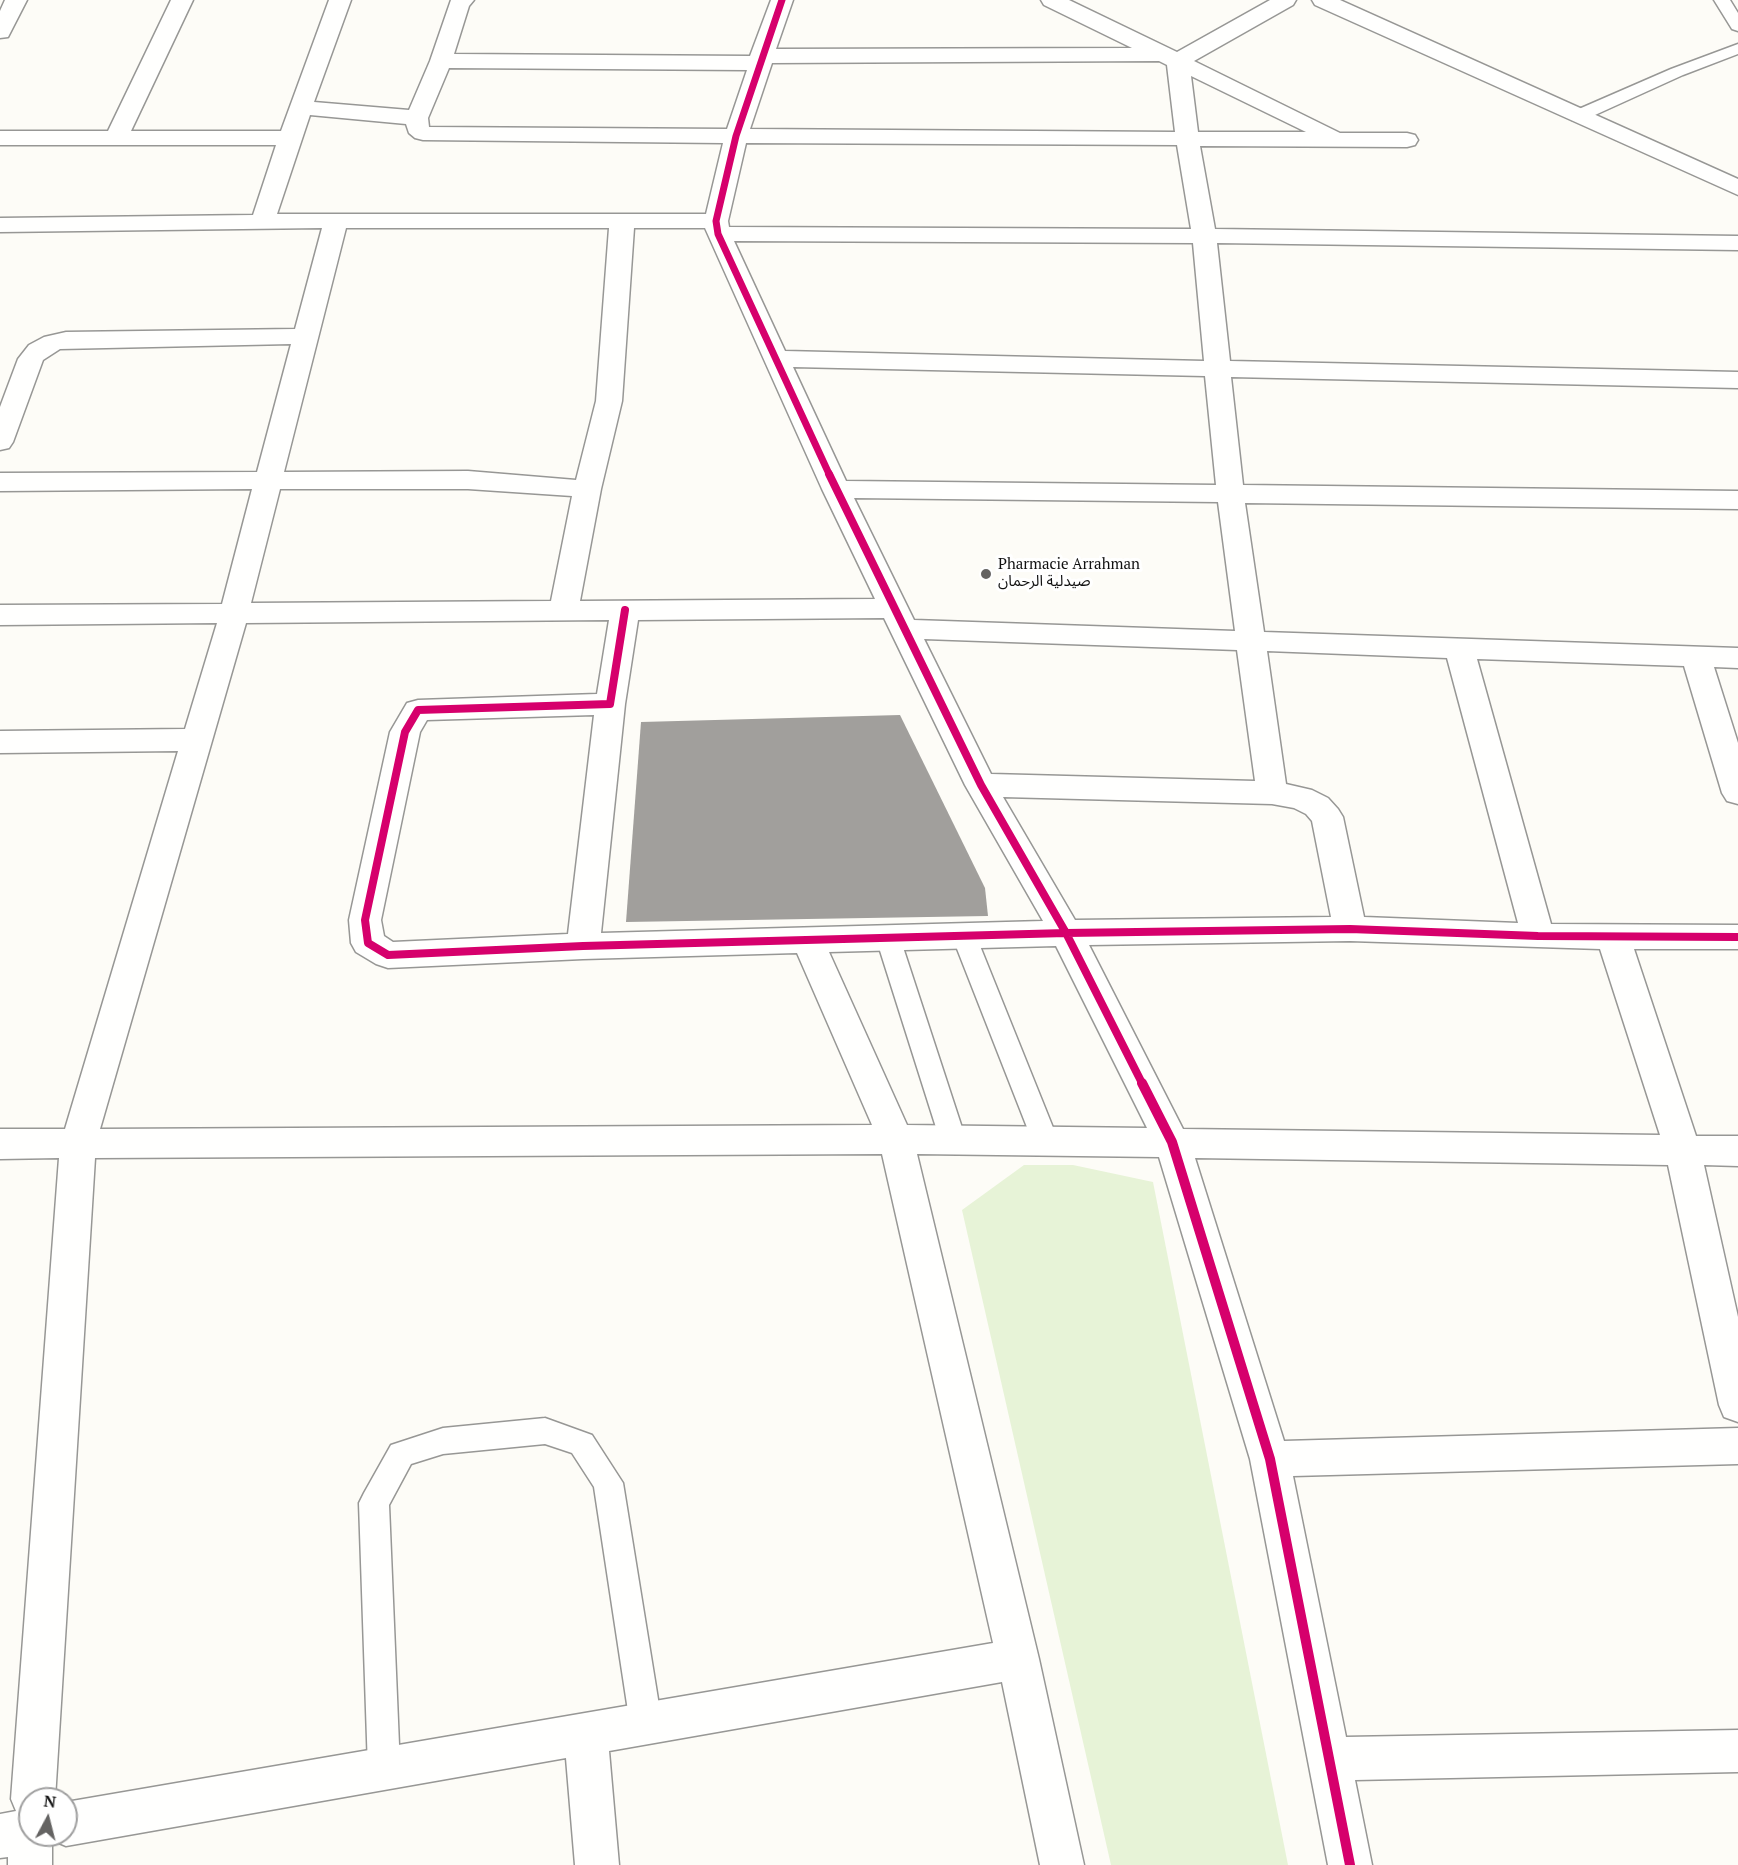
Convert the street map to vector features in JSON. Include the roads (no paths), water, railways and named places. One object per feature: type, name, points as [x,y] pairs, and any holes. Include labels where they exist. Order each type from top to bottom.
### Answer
[{"type":"street","points":[[0,32],[16,0]]},
{"type":"street","points":[[117,137],[182,0]]},
{"type":"street","points":[[263,221],[290,138],[340,0]]},
{"type":"street","points":[[463,0],[459,4],[441,61],[417,118],[417,128],[423,132],[438,134],[1407,140]]},
{"type":"street","points":[[782,0],[760,59],[736,136],[717,228],[836,489],[981,785],[1066,933],[1173,1142],[1270,1459],[1350,1865]]},
{"type":"street","points":[[1052,0],[1338,139]]},
{"type":"street","points":[[441,61],[1171,58],[1286,0]]},
{"type":"street","points":[[1323,0],[1738,188]]},
{"type":"street","points":[[1171,58],[1204,236],[1230,492],[1272,793]]},
{"type":"street","points":[[301,107],[417,118]]},
{"type":"street","points":[[0,138],[290,138]]},
{"type":"street","points":[[564,610],[587,489],[609,401],[622,220]]},
{"type":"street","points":[[0,225],[263,221],[622,220],[717,228],[1738,243]]},
{"type":"street","points":[[34,1787],[78,1144],[234,613],[336,221]]},
{"type":"street","points":[[0,442],[6,413],[31,359],[38,350],[53,342],[306,336]]},
{"type":"street","points":[[776,359],[1738,382]]},
{"type":"street","points":[[0,482],[468,480],[587,489]]},
{"type":"street","points":[[836,489],[1230,492],[1738,500]]},
{"type":"street","points":[[0,615],[625,609],[900,619],[1251,641],[1738,658]]},
{"type":"street","points":[[583,946],[610,704],[625,609]]},
{"type":"street","points":[[1459,648],[1538,936]]},
{"type":"street","points":[[1696,657],[1738,793]]},
{"type":"street","points":[[610,704],[418,710],[405,732],[365,920],[368,943],[388,955],[583,946],[1066,933],[1350,929],[1613,938],[1738,937]]},
{"type":"street","points":[[0,742],[196,740]]},
{"type":"street","points":[[981,785],[1272,793],[1301,798],[1317,806],[1327,817],[1350,929]]},
{"type":"street","points":[[1613,938],[1683,1150],[1738,1405]]},
{"type":"street","points":[[808,940],[896,1139],[1018,1659],[1062,1865]]},
{"type":"street","points":[[0,1144],[896,1139],[1738,1151]]},
{"type":"street","points":[[1270,1459],[1738,1446]]},
{"type":"street","points":[[78,1822],[1018,1659]]},
{"type":"street","points":[[586,1734],[597,1865]]},
{"type":"street","points":[[1330,1759],[1738,1751]]},
{"type":"street","points":[[0,1836],[18,1832]]},
{"type":"street","points":[[30,1847],[30,1865]]},
{"type":"lane","points":[[1722,0],[1738,26]]},
{"type":"lane","points":[[1578,116],[1677,72],[1738,49]]},
{"type":"lane","points":[[964,936],[1045,1140]]},
{"type":"lane","points":[[888,938],[953,1140]]},
{"type":"lane","points":[[384,1769],[374,1503],[401,1454],[443,1441],[545,1431],[582,1444],[608,1483],[646,1724]]},
{"type":"place","name":"Pharmacie Arrahman صيدلية الرحمان","points":[[986,574]]}]
